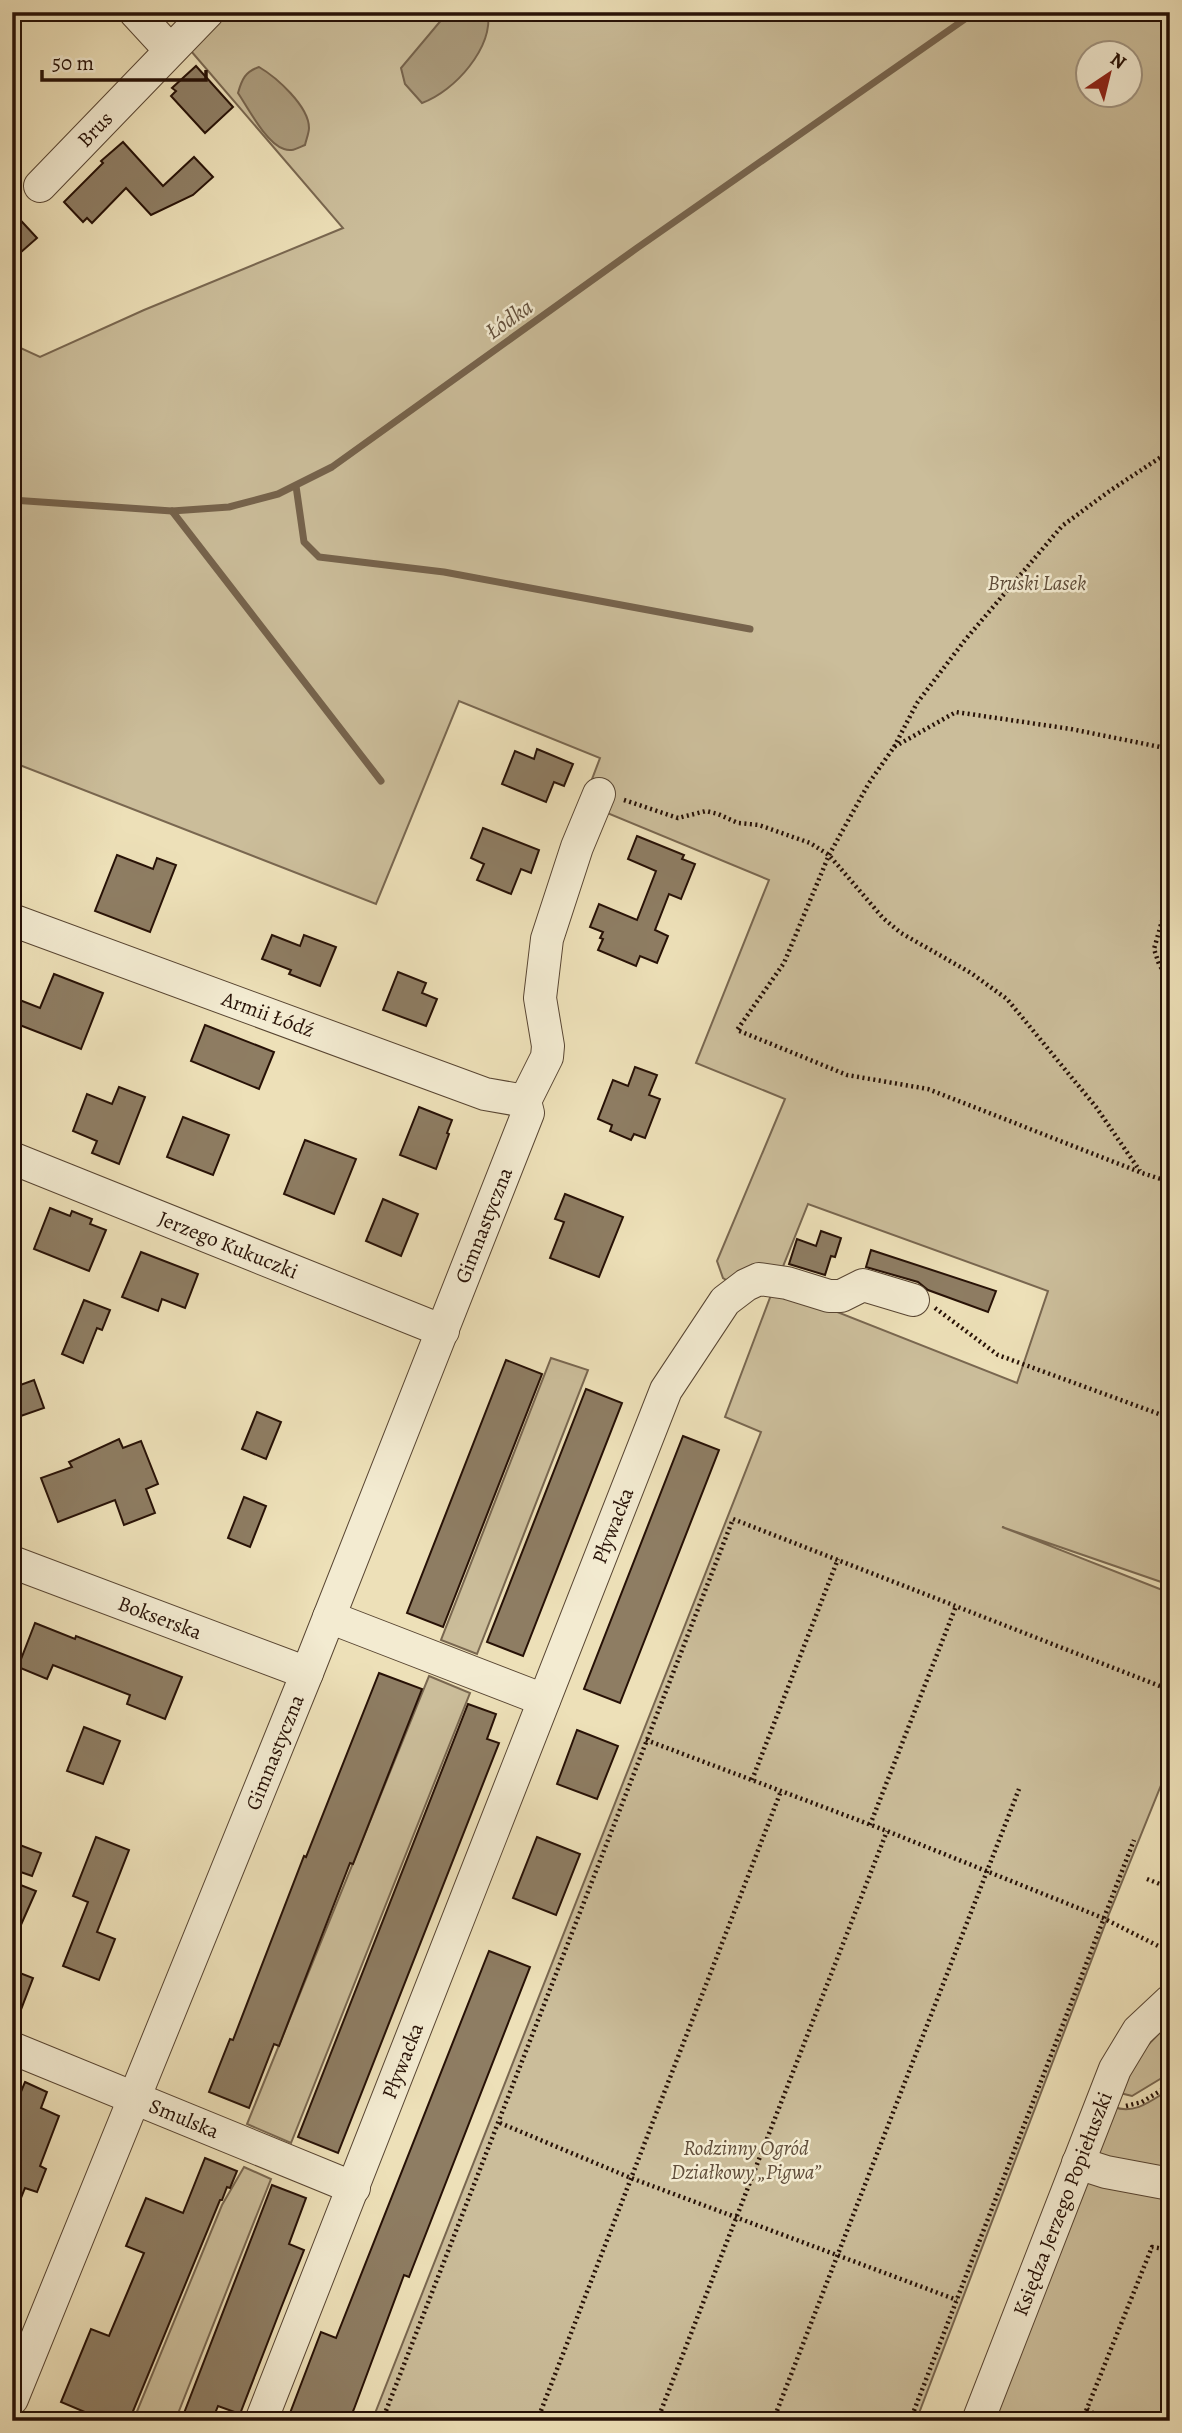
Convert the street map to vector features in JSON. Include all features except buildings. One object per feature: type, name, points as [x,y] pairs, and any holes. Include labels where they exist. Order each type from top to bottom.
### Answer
[{"type":"street","points":[[135,12],[170,50]]},
{"type":"street","name":"Brus","points":[[40,186],[208,12]]},
{"type":"street","name":"Gimnastyczna","points":[[12,2399],[307,1673],[527,1113],[525,1101],[547,1057],[548,1046],[541,998],[547,939],[577,847],[599,794]]},
{"type":"street","name":"Armii Łódź","points":[[12,920],[485,1094],[525,1101]]},
{"type":"street","name":"Jerzego Kukuczki","points":[[12,1158],[443,1331]]},
{"type":"street","name":"Pływacka","points":[[261,2421],[666,1390],[725,1301],[759,1279],[787,1283],[830,1296],[841,1296],[863,1285],[913,1300]]},
{"type":"street","name":"Bokserska","points":[[12,1562],[307,1673]]},
{"type":"street","points":[[329,1617],[544,1700]]},
{"type":"street","name":"Księdza Jerzego Popiełuszki","points":[[978,2421],[1105,2092],[1125,2048],[1145,2023],[1170,2001]]},
{"type":"street","name":"Smulska","points":[[12,2048],[354,2188]]},
{"type":"street","points":[[1078,2163],[1107,2172],[1170,2184]]},
{"type":"path","points":[[1170,452],[1062,526],[949,661],[917,704],[894,747],[869,783],[829,855],[784,963],[737,1030],[847,1075],[928,1089],[1170,1182]]},
{"type":"path","points":[[894,747],[956,712],[1071,729],[1167,748],[1170,771]]},
{"type":"path","points":[[599,794],[678,818],[705,811],[718,814],[738,823],[759,825],[810,843],[829,855],[883,918],[901,933],[971,973],[1007,999],[1096,1107],[1142,1173]]},
{"type":"path","points":[[1170,893],[1154,949],[1158,964],[1170,983]]},
{"type":"path","points":[[913,1300],[935,1308],[998,1355],[1170,1418]]},
{"type":"path","points":[[382,2421],[733,1519],[1170,1690]]},
{"type":"path","points":[[752,1780],[838,1559]]},
{"type":"path","points":[[870,1825],[956,1606]]},
{"type":"path","points":[[646,1740],[887,1831],[1104,1918],[1170,1952]]},
{"type":"path","points":[[773,2421],[989,1872],[1019,1789]]},
{"type":"path","points":[[537,2421],[781,1791]]},
{"type":"path","points":[[657,2421],[887,1831]]},
{"type":"path","points":[[910,2421],[1134,1840]]},
{"type":"path","points":[[1147,1879],[1170,1888]]},
{"type":"path","points":[[1123,2106],[1135,2105],[1170,2085]]},
{"type":"path","points":[[500,2123],[631,2178],[957,2300]]},
{"type":"path","points":[[1082,2421],[1152,2246],[1170,2250]]},
{"type":"path","points":[[1087,2409],[1105,2421]]},
{"type":"green space","points":[[221,12],[1170,12],[1170,1585],[1002,1527],[1170,1593],[1170,1763],[1109,1914],[916,2421],[372,2421],[761,1432],[725,1417],[774,1287],[1017,1383],[1048,1291],[808,1204],[780,1274],[733,1284],[723,1278],[717,1261],[785,1099],[696,1063],[769,880],[583,803],[600,758],[459,701],[376,904],[12,762],[12,344],[40,357],[144,310],[343,228],[185,44]]},
{"type":"green space","points":[[551,1358],[588,1370],[477,1654],[441,1640]]},
{"type":"green space","points":[[429,1676],[470,1693],[291,2143],[247,2124]]},
{"type":"green space","points":[[1170,2022],[1170,2073],[1132,2096],[1120,2093],[1143,2050]]},
{"type":"green space","points":[[1170,2089],[1170,2174],[1106,2159],[1099,2153],[1114,2107],[1136,2108]]},
{"type":"green space","points":[[244,2167],[271,2179],[175,2421],[133,2421],[222,2205]]},
{"type":"green space","points":[[1092,2182],[1170,2198],[1170,2421],[994,2421],[1085,2184]]},
{"type":"shaded area","points":[[448,12],[488,12],[484,40],[478,53],[459,78],[447,89],[422,103],[405,84],[401,68]]},
{"type":"shaded area","points":[[259,67],[282,85],[304,111],[309,128],[305,145],[290,150],[277,145],[258,124],[238,93],[245,77]]},
{"type":"waterway","name":"Łódka","points":[[12,500],[172,511],[229,507],[278,494],[332,467],[637,248],[975,12]]},
{"type":"waterway","points":[[296,486],[304,542],[319,557],[444,572],[750,629]]},
{"type":"waterway","points":[[172,511],[381,781]]},
{"type":"park label","name":"Bruski Lasek","points":[[1037,583]]},
{"type":"park label","name":"Rodzinny Ogród Działkowy „Pigwa”","points":[[746,2160]]}]
